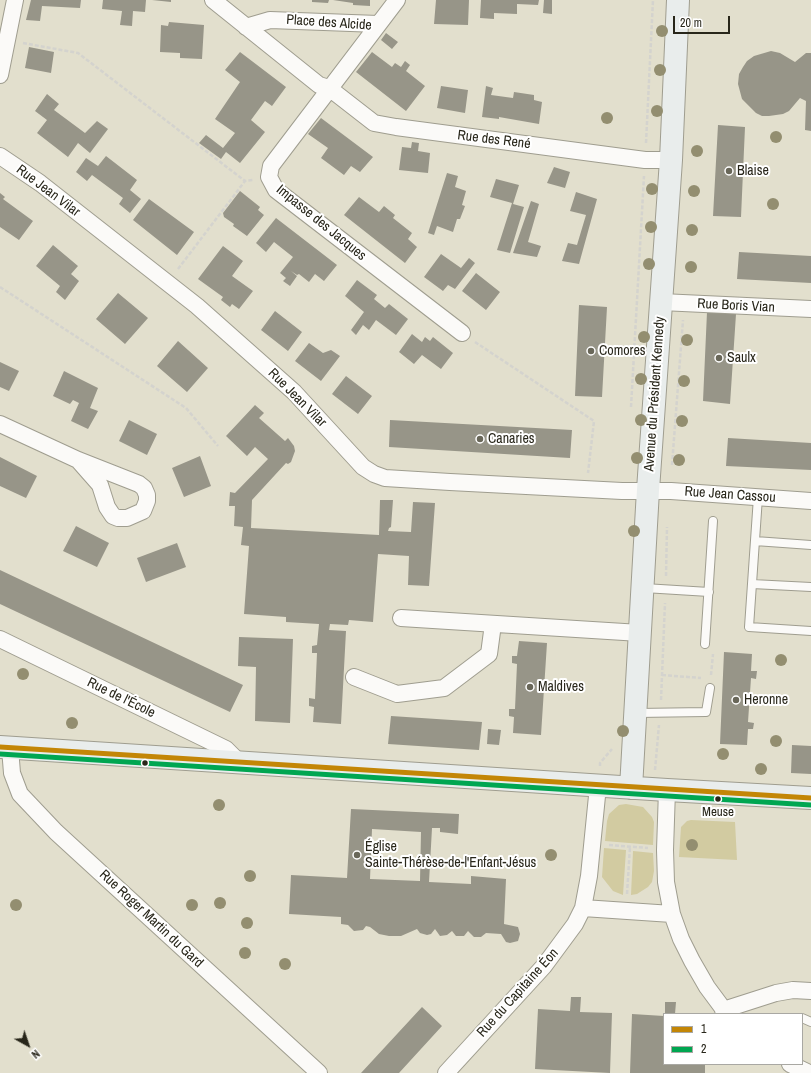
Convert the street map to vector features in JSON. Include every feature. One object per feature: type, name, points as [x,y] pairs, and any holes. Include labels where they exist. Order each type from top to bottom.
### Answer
[{"type":"street","points":[[0,75],[15,0]]},
{"type":"street","points":[[213,0],[319,85],[329,88]]},
{"type":"street","points":[[378,24],[397,0]]},
{"type":"street","name":"Avenue du Président Kennedy","points":[[631,788],[648,490],[671,160],[678,0]]},
{"type":"street","name":"Place des Alcide","points":[[246,27],[270,20],[378,24]]},
{"type":"street","name":"Place des Alcide","points":[[329,88],[378,24]]},
{"type":"street","name":"Rue des René","points":[[329,88],[374,123],[645,160],[671,160]]},
{"type":"street","name":"Impasse des Jacques","points":[[329,88],[271,166],[269,178],[276,190],[462,333]]},
{"type":"street","name":"Rue Jean Vilar","points":[[0,156],[40,183],[196,306],[294,392],[363,467],[374,474],[400,479],[587,490],[648,490]]},
{"type":"street","name":"Rue Boris Vian","points":[[661,302],[811,309]]},
{"type":"street","points":[[0,424],[78,460]]},
{"type":"street","name":"Rue Jean Cassou","points":[[648,490],[811,501]]},
{"type":"street","points":[[401,618],[640,633]]},
{"type":"street","points":[[354,677],[397,694],[444,688],[489,654],[493,624]]},
{"type":"street","name":"Rue de l'École","points":[[0,640],[226,749],[237,762]]},
{"type":"street","points":[[5,747],[598,786],[811,798]]},
{"type":"street","name":"Rue Roger Martin du Gard","points":[[5,747],[12,773],[20,794],[56,832],[319,1073]]},
{"type":"street","points":[[598,786],[593,844],[583,908],[672,914]]},
{"type":"street","points":[[667,790],[665,850],[666,882],[672,914],[681,939],[692,961],[725,1012],[776,993],[793,990],[811,991]]},
{"type":"street","name":"Rue du Capitaine Éon","points":[[446,1073],[544,966],[565,940],[583,908]]},
{"type":"street","points":[[792,1065],[809,1073]]},
{"type":"lane","points":[[758,497],[749,627],[811,631]]},
{"type":"lane","points":[[705,644],[713,521]]},
{"type":"lane","points":[[755,541],[811,545]]},
{"type":"lane","points":[[752,584],[811,587]]},
{"type":"lane","points":[[643,588],[709,592]]},
{"type":"lane","points":[[636,713],[706,712],[710,688]]},
{"type":"path","points":[[7,40],[78,53],[245,181],[269,178]]},
{"type":"path","points":[[168,284],[245,181]]},
{"type":"path","points":[[0,287],[186,408],[218,446]]},
{"type":"path","points":[[462,333],[594,421],[587,490]]},
{"type":"path","points":[[705,644],[713,650],[711,679]]},
{"type":"path","points":[[662,676],[704,678]]},
{"type":"path","points":[[593,844],[665,850]]},
{"type":"path","points":[[626,911],[630,847]]},
{"type":"shaded area","points":[[626,804],[643,807],[652,817],[654,822],[653,845],[605,841],[609,814],[619,805]]},
{"type":"shaded area","points":[[687,821],[735,822],[737,860],[679,857],[681,827]]},
{"type":"shaded area","points":[[604,848],[626,850],[623,895],[613,891],[602,877]]},
{"type":"shaded area","points":[[633,851],[653,853],[654,871],[652,882],[648,887],[637,894],[631,895]]},
{"type":"building","points":[[31,0],[81,0],[80,8],[42,6],[40,21],[26,20]]},
{"type":"building","points":[[103,0],[146,0],[145,12],[133,11],[132,26],[120,25],[122,11],[102,9]]},
{"type":"building","points":[[152,0],[171,0],[171,2]]},
{"type":"building","points":[[312,0],[329,0],[328,3],[312,2]]},
{"type":"building","points":[[333,0],[370,0],[370,6],[353,5],[353,3]]},
{"type":"building","points":[[436,0],[469,0],[468,25],[434,24]]},
{"type":"building","points":[[481,0],[539,0],[538,5],[517,4],[517,14],[494,13],[494,19],[480,18]]},
{"type":"building","points":[[544,0],[552,0],[552,14],[543,13]]},
{"type":"building","points":[[169,22],[204,25],[202,59],[180,58],[180,53],[160,52],[161,25],[168,26]]},
{"type":"building","points":[[386,33],[398,42],[392,49],[381,40]]},
{"type":"building","points":[[29,47],[54,52],[51,73],[25,68]]},
{"type":"building","points":[[771,51],[780,53],[795,62],[806,53],[811,53],[811,131],[805,130],[806,101],[800,98],[789,111],[783,114],[769,116],[762,116],[756,113],[742,99],[738,84],[739,74],[743,67],[747,61],[754,56]]},
{"type":"building","points":[[240,52],[286,87],[272,106],[265,101],[251,120],[265,132],[240,163],[226,152],[221,159],[199,143],[206,135],[223,148],[235,133],[215,119],[240,82],[225,70]]},
{"type":"building","points":[[372,52],[392,67],[395,63],[401,67],[405,61],[410,65],[406,71],[425,86],[406,111],[356,72]]},
{"type":"building","points":[[441,86],[468,90],[465,113],[437,108]]},
{"type":"building","points":[[486,86],[493,88],[491,95],[513,98],[514,92],[534,95],[534,100],[542,102],[539,124],[499,117],[499,119],[482,117]]},
{"type":"building","points":[[47,94],[59,104],[54,110],[85,133],[97,121],[108,129],[90,153],[78,143],[68,157],[37,133],[47,120],[35,111]]},
{"type":"building","points":[[321,118],[373,157],[360,172],[351,166],[344,175],[321,158],[328,148],[308,134]]},
{"type":"building","name":"Blaise","points":[[718,125],[745,127],[741,217],[713,216]]},
{"type":"building","points":[[412,142],[419,143],[418,151],[430,153],[428,173],[399,170],[402,147],[411,148]]},
{"type":"building","points":[[106,156],[137,180],[130,190],[141,199],[130,213],[119,204],[123,198],[92,175],[87,181],[76,172],[86,158],[98,166]]},
{"type":"building","points":[[554,167],[570,172],[565,188],[547,183]]},
{"type":"building","points":[[447,173],[458,176],[455,187],[466,191],[462,205],[465,206],[460,219],[457,219],[453,232],[437,226],[434,235],[428,233]]},
{"type":"building","points":[[496,179],[519,185],[513,204],[524,207],[510,253],[497,250],[512,203],[490,197]]},
{"type":"building","points":[[240,191],[260,207],[258,210],[264,215],[247,236],[233,226],[234,224],[224,217],[223,213]]},
{"type":"building","points":[[576,192],[597,199],[579,264],[562,261],[568,243],[577,245],[586,215],[570,211]]},
{"type":"building","points":[[0,193],[5,197],[3,199],[33,221],[19,240],[0,227]]},
{"type":"building","points":[[359,197],[379,212],[384,206],[395,215],[393,218],[412,233],[408,239],[417,247],[405,263],[344,215]]},
{"type":"building","points":[[149,199],[194,232],[177,255],[133,220]]},
{"type":"building","points":[[531,201],[539,204],[528,242],[541,246],[537,257],[513,253]]},
{"type":"building","points":[[276,218],[337,265],[324,281],[315,274],[309,282],[299,274],[297,275],[291,271],[297,276],[290,286],[283,281],[286,278],[280,273],[293,257],[274,242],[266,252],[256,243]]},
{"type":"building","points":[[53,245],[78,266],[71,274],[79,281],[65,300],[56,292],[60,286],[36,266]]},
{"type":"building","points":[[223,246],[243,261],[232,276],[253,291],[239,309],[232,304],[230,307],[221,300],[223,297],[198,279]]},
{"type":"building","points":[[739,252],[811,256],[811,283],[737,279]]},
{"type":"building","points":[[441,254],[461,268],[469,258],[475,263],[455,289],[448,285],[443,291],[424,277]]},
{"type":"building","points":[[476,273],[500,292],[486,310],[462,291]]},
{"type":"building","points":[[357,280],[377,295],[374,299],[385,308],[389,304],[408,319],[396,335],[376,320],[369,330],[363,325],[356,335],[351,330],[364,312],[345,296]]},
{"type":"building","points":[[118,293],[148,318],[125,344],[96,319]]},
{"type":"building","name":"Comores","points":[[579,305],[607,307],[602,397],[575,396]]},
{"type":"building","points":[[275,311],[302,332],[288,351],[261,330]]},
{"type":"building","name":"Saulx","points":[[707,312],[736,314],[730,404],[703,401]]},
{"type":"building","points":[[412,334],[422,342],[425,337],[430,341],[433,337],[453,353],[441,369],[422,355],[414,364],[399,352]]},
{"type":"building","points":[[178,341],[208,368],[187,392],[157,366]]},
{"type":"building","points":[[309,343],[323,353],[331,350],[340,356],[321,381],[295,361]]},
{"type":"building","points":[[0,362],[19,371],[9,391],[0,387]]},
{"type":"building","points":[[64,371],[98,388],[90,408],[98,411],[88,429],[71,421],[79,403],[73,400],[70,404],[53,396]]},
{"type":"building","points":[[346,376],[372,396],[358,414],[332,394]]},
{"type":"building","points":[[255,405],[264,413],[259,418],[285,441],[288,438],[294,446],[295,451],[291,462],[288,464],[286,463],[252,500],[251,528],[379,535],[380,500],[393,500],[391,527],[388,531],[411,532],[413,502],[435,503],[429,586],[408,585],[409,556],[378,554],[373,622],[349,620],[348,625],[330,624],[329,630],[346,631],[341,724],[313,722],[314,707],[309,706],[309,698],[315,699],[317,653],[312,653],[312,646],[317,645],[319,624],[286,622],[286,617],[244,614],[249,546],[241,545],[243,527],[234,526],[235,506],[229,506],[230,492],[235,493],[268,459],[255,447],[247,456],[226,436]]},
{"type":"building","points":[[129,420],[157,434],[147,455],[119,441]]},
{"type":"building","name":"Canaries","points":[[390,420],[572,430],[570,458],[389,447]]},
{"type":"building","points":[[728,438],[811,443],[811,470],[726,466]]},
{"type":"building","points":[[200,456],[211,486],[184,497],[172,468]]},
{"type":"building","points":[[0,457],[37,476],[26,498],[0,486]]},
{"type":"building","points":[[76,526],[109,543],[97,567],[63,551]]},
{"type":"building","points":[[177,543],[186,567],[146,582],[137,558]]},
{"type":"building","points":[[0,570],[243,685],[230,712],[0,604]]},
{"type":"building","points":[[239,637],[293,639],[290,723],[255,721],[256,667],[238,666]]},
{"type":"building","name":"Maldives","points":[[519,641],[547,643],[541,735],[513,733],[514,717],[509,716],[509,709],[515,709],[517,664],[512,663],[512,656],[517,656]]},
{"type":"building","name":"Heronne","points":[[724,652],[752,654],[751,671],[757,671],[756,679],[751,678],[748,722],[754,723],[753,729],[748,729],[747,745],[720,744]]},
{"type":"building","points":[[391,716],[482,722],[479,750],[388,744]]},
{"type":"building","points":[[488,729],[501,730],[499,745],[487,744]]},
{"type":"building","points":[[792,745],[811,746],[811,774],[791,773]]},
{"type":"building","name":"Église Sainte-Thérèse-de-l'Enfant-Jésus","points":[[351,809],[459,814],[458,834],[440,832],[440,828],[432,828],[429,882],[471,884],[471,876],[506,879],[504,924],[518,927],[520,934],[518,941],[510,943],[506,942],[501,934],[486,933],[481,937],[474,937],[468,931],[464,936],[456,936],[452,931],[447,935],[440,936],[435,929],[431,934],[427,935],[420,933],[417,929],[401,936],[389,936],[379,934],[370,927],[366,926],[363,930],[354,931],[348,925],[341,924],[341,917],[289,914],[291,875],[347,878]],"holes":[[[372,829],[421,832],[420,881],[370,879]]]},
{"type":"building","points":[[571,997],[581,997],[580,1012],[612,1013],[610,1073],[535,1069],[538,1009],[570,1011]]},
{"type":"building","points":[[665,1002],[676,1002],[675,1013],[665,1013]]},
{"type":"building","points":[[422,1007],[442,1026],[399,1073],[361,1073]]},
{"type":"building","points":[[632,1014],[663,1016],[663,1065],[705,1065],[705,1073],[630,1073]]},
{"type":"transit line","name":"1","points":[[0,747],[811,798]]},
{"type":"transit line","name":"2","points":[[0,754],[811,805]]},
{"type":"place","name":"Blaise","points":[[729,171]]},
{"type":"place","name":"Comores","points":[[591,351]]},
{"type":"place","name":"Saulx","points":[[719,358]]},
{"type":"place","name":"Canaries","points":[[480,439]]},
{"type":"place","name":"Maldives","points":[[530,687]]},
{"type":"place","name":"Heronne","points":[[736,700]]},
{"type":"place","name":"Meuse","points":[[718,799]]},
{"type":"place","name":"Église Sainte-Thérèse-de-l'Enfant-Jésus","points":[[357,855]]}]
